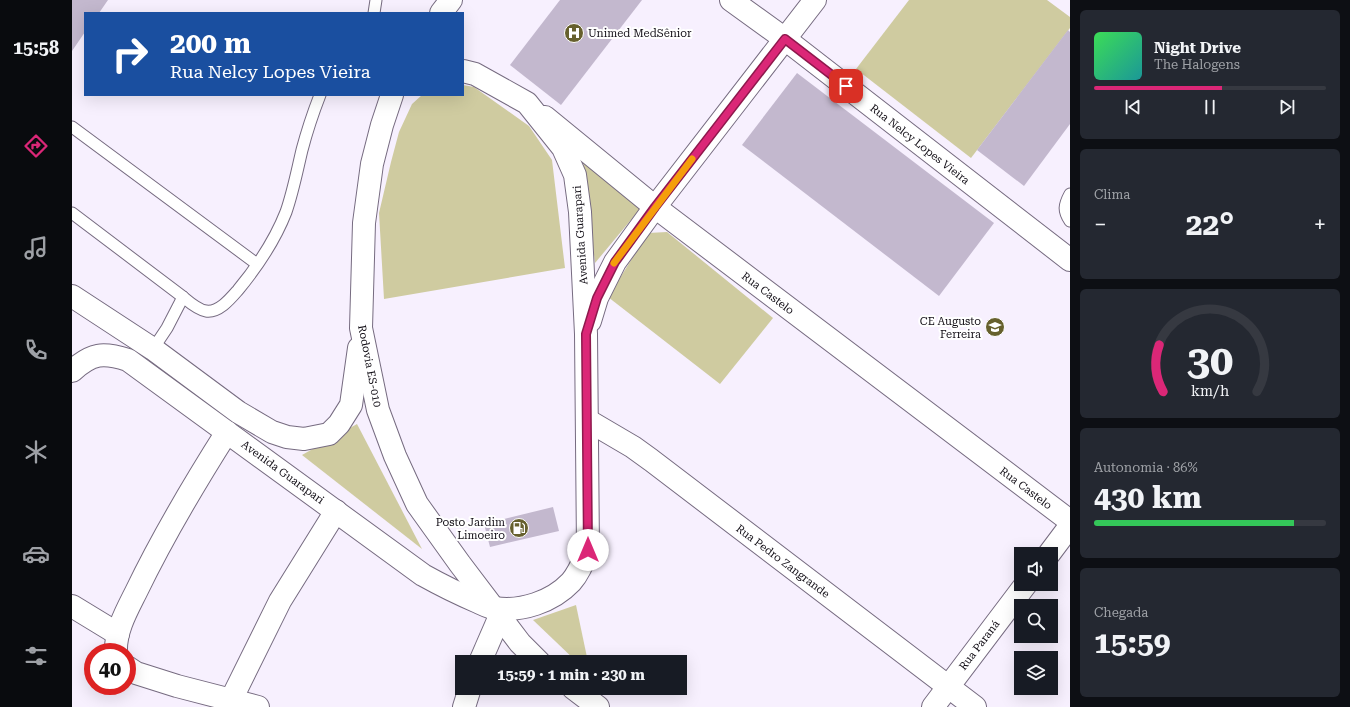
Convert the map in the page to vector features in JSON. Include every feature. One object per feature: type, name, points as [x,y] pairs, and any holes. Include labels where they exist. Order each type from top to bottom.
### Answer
[{"type":"street","points":[[442,12],[451,0]]},
{"type":"street","name":"Rua Nelcy Lopes Vieira","points":[[731,0],[785,39],[1069,257]]},
{"type":"street","name":"Avenida Guarapari","points":[[586,334],[597,298],[615,262],[655,207],[815,0]]},
{"type":"street","name":"Rua Castelo","points":[[464,71],[480,77],[527,103],[655,207],[1070,521]]},
{"type":"street","name":"Rodovia ES-010","points":[[392,96],[382,125],[372,164],[364,223],[361,328],[378,410],[395,456],[417,504],[520,643],[532,655]]},
{"type":"street","name":"Avenida Guarapari","points":[[72,371],[82,362],[99,355],[111,354],[128,360],[423,574],[443,586],[497,612],[542,602],[557,594],[571,582],[579,571],[588,550],[586,334],[580,212],[575,175],[563,148],[527,103]]},
{"type":"street","points":[[72,296],[104,315],[153,348],[213,394],[260,426],[287,437],[304,439],[329,434],[339,424],[351,405],[361,328]]},
{"type":"street","name":"Rua Pedro Zangrande","points":[[587,420],[633,447],[651,460],[975,707]]},
{"type":"street","points":[[72,606],[117,643],[130,605],[151,561],[201,474],[228,432]]},
{"type":"street","points":[[231,700],[280,601],[336,512]]},
{"type":"street","points":[[1054,547],[1070,526]]},
{"type":"street","name":"Rua Paraná","points":[[933,707],[1021,591]]},
{"type":"street","points":[[482,655],[497,612]]},
{"type":"street","points":[[136,673],[177,686],[258,707]]},
{"type":"street","points":[[464,707],[468,695]]},
{"type":"street","points":[[582,695],[598,707]]},
{"type":"lane","points":[[374,12],[376,0]]},
{"type":"lane","points":[[72,213],[198,307],[206,311],[214,310],[223,306],[234,295],[257,264],[278,230],[286,213],[304,143],[320,96]]},
{"type":"lane","points":[[72,127],[257,264]]},
{"type":"lane","points":[[1070,194],[1065,203],[1064,211],[1070,221]]},
{"type":"lane","points":[[153,348],[167,328],[183,297]]},
{"type":"shaded area","points":[[909,0],[1047,0],[1070,17],[1070,28],[971,158],[856,69]]},
{"type":"shaded area","points":[[464,85],[474,87],[529,126],[552,160],[565,268],[384,299],[379,213],[399,132],[412,104],[421,96],[464,96]]},
{"type":"shaded area","points":[[583,162],[640,209],[595,263]]},
{"type":"shaded area","points":[[667,232],[773,318],[720,384],[608,297],[648,233]]},
{"type":"shaded area","points":[[357,424],[422,549],[302,455]]},
{"type":"shaded area","points":[[576,605],[587,655],[570,655],[533,620]]},
{"type":"building","points":[[72,0],[108,0],[100,12],[84,12],[84,33],[72,51]]},
{"type":"building","points":[[560,0],[642,0],[561,105],[510,65]]},
{"type":"building","points":[[1068,30],[1070,32],[1070,124],[1024,186],[977,150]]},
{"type":"building","points":[[797,73],[994,223],[939,296],[742,145]]},
{"type":"building","points":[[553,507],[559,531],[490,547],[484,524]]},
{"type":"slow traffic","points":[[614,263],[692,159]]},
{"type":"place","name":"Unimed MedSênior","points":[[574,33]]},
{"type":"place","name":"CE Augusto Ferreira","points":[[995,327]]},
{"type":"place","name":"Posto Jardim Limoeiro","points":[[519,528]]},
{"type":"route","points":[[588,550],[586,334],[597,298],[615,262],[655,207],[785,39],[846,86]]}]
